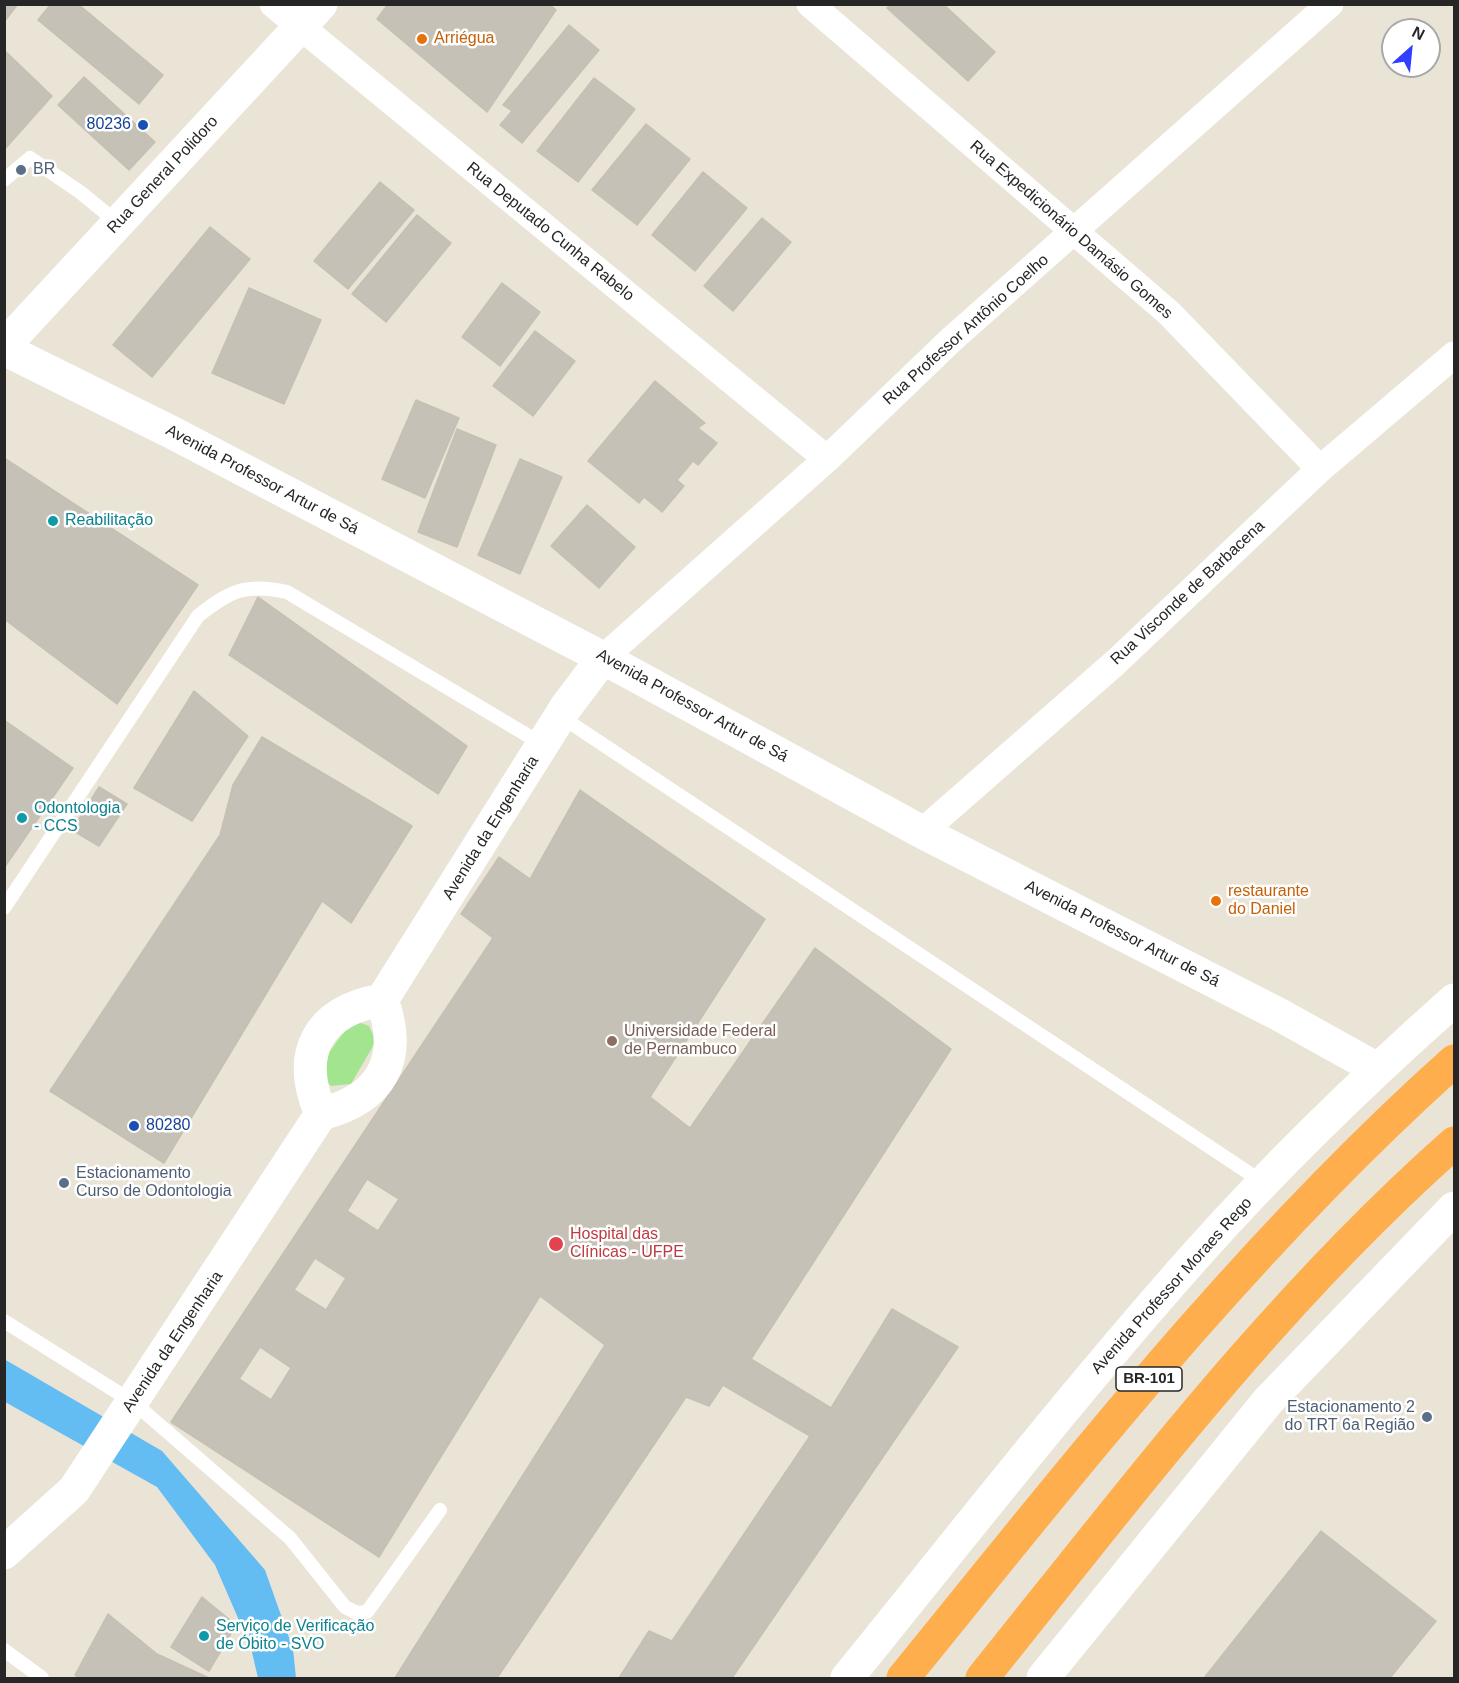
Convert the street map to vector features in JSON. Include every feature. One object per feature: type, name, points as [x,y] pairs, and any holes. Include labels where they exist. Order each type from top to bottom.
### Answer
[{"type":"highway","name":"BR-101","points":[[903,1678],[1124,1407],[1292,1216],[1415,1096],[1455,1061]]},
{"type":"highway","name":"BR-101","points":[[982,1678],[1191,1418],[1330,1262],[1453,1145]]},
{"type":"street","name":"Rua Deputado Cunha Rabelo","points":[[273,4],[311,16],[827,459]]},
{"type":"street","name":"Rua Professor Antônio Coelho","points":[[603,658],[827,459],[952,339],[1330,4]]},
{"type":"street","name":"Rua Expedicionário Damásio Gomes","points":[[816,6],[1073,233],[1168,313],[1320,469]]},
{"type":"street","name":"Rua General Polidoro","points":[[4,347],[311,16]]},
{"type":"street","name":"Avenida Professor Artur de Sá","points":[[4,347],[603,658],[922,832],[1280,1015],[1377,1069]]},
{"type":"street","name":"Rua Visconde de Barbacena","points":[[922,832],[1116,662],[1320,469],[1455,356]]},
{"type":"street","name":"Avenida da Engenharia","points":[[382,1000],[560,716],[603,658]]},
{"type":"street","points":[[382,1000],[391,1024],[391,1049],[383,1074],[360,1099],[346,1108],[321,1114],[310,1090],[309,1064],[317,1039],[333,1018],[356,1005],[382,1000]]},
{"type":"street","name":"Avenida Professor Moraes Rego","points":[[847,1678],[1084,1384],[1197,1254],[1377,1069],[1455,1000]]},
{"type":"street","name":"Avenida da Engenharia","points":[[4,1553],[74,1490],[321,1114]]},
{"type":"street","points":[[1043,1678],[1268,1401],[1455,1208]]},
{"type":"lane","points":[[4,180],[30,158],[80,192],[118,224]]},
{"type":"lane","points":[[4,908],[198,616],[218,600],[239,589],[261,586],[286,592],[543,745]]},
{"type":"lane","points":[[560,716],[1264,1183]]},
{"type":"lane","points":[[4,1321],[128,1408],[290,1538],[345,1607],[357,1613],[367,1612],[440,1509]]},
{"type":"lane","points":[[4,1650],[42,1678]]},
{"type":"green space","points":[[353,1020],[369,1026],[376,1041],[351,1084],[331,1086],[323,1078],[324,1059]]},
{"type":"water","points":[[4,1359],[162,1451],[265,1570],[293,1649],[296,1678],[258,1678],[251,1648],[215,1565],[157,1487],[5,1402]]},
{"type":"building","points":[[4,4],[18,4],[4,22]]},
{"type":"building","points":[[51,4],[78,4],[163,75],[139,104],[38,20]]},
{"type":"building","points":[[388,4],[549,4],[556,10],[487,112],[377,19]]},
{"type":"building","points":[[891,4],[943,4],[995,52],[968,81],[887,8]]},
{"type":"building","points":[[569,25],[599,50],[522,143],[500,125],[512,111],[503,105]]},
{"type":"building","points":[[4,50],[52,96],[4,150]]},
{"type":"building","points":[[84,77],[155,142],[129,170],[58,105]]},
{"type":"building","points":[[594,78],[635,109],[578,182],[537,151]]},
{"type":"building","points":[[646,124],[690,159],[637,225],[592,190]]},
{"type":"building","points":[[703,172],[747,208],[695,271],[652,235]]},
{"type":"building","points":[[380,182],[414,210],[348,289],[314,261]]},
{"type":"building","points":[[417,215],[451,243],[386,322],[352,294]]},
{"type":"building","points":[[762,218],[791,242],[733,311],[704,286]]},
{"type":"building","points":[[210,227],[250,259],[152,377],[113,345]]},
{"type":"building","points":[[502,283],[540,312],[500,366],[462,337]]},
{"type":"building","points":[[249,288],[321,320],[284,404],[212,373]]},
{"type":"building","points":[[535,331],[575,361],[533,416],[493,386]]},
{"type":"building","points":[[655,381],[705,423],[698,428],[717,443],[698,465],[693,461],[677,480],[684,486],[662,512],[644,497],[639,503],[588,461]]},
{"type":"building","points":[[416,400],[459,418],[425,498],[382,479]]},
{"type":"building","points":[[457,429],[496,445],[457,547],[418,532]]},
{"type":"building","name":"Reabilitação","points":[[4,458],[198,585],[117,704],[4,619]]},
{"type":"building","points":[[520,459],[562,477],[520,574],[478,555]]},
{"type":"building","points":[[587,505],[635,547],[599,588],[551,546]]},
{"type":"building","points":[[258,597],[467,746],[438,794],[229,655]]},
{"type":"building","points":[[194,691],[248,736],[192,821],[134,788]]},
{"type":"building","name":"Odontologia - CCS","points":[[4,720],[73,768],[4,868]]},
{"type":"building","points":[[262,737],[412,826],[351,923],[322,901],[164,1163],[50,1091],[220,835],[233,785]]},
{"type":"building","points":[[99,787],[127,804],[99,846],[72,830]]},
{"type":"building","name":"Hospital das Clínicas - UFPE","points":[[580,790],[765,919],[650,1097],[690,1128],[815,948],[951,1049],[751,1359],[831,1408],[892,1309],[958,1347],[732,1678],[619,1678],[649,1631],[672,1641],[810,1436],[723,1385],[709,1406],[686,1397],[497,1678],[395,1678],[605,1345],[540,1296],[379,1557],[171,1422],[493,938],[461,914],[499,857],[530,879]],"holes":[[[367,1179],[399,1199],[378,1231],[347,1211]],[[315,1258],[346,1278],[326,1310],[294,1290]],[[260,1347],[291,1368],[271,1400],[239,1379]]]},
{"type":"building","points":[[1321,1531],[1436,1621],[1390,1678],[1204,1678]]},
{"type":"building","name":"Serviço de Verificação de Óbito - SVO","points":[[202,1597],[236,1625],[209,1671],[171,1647]]},
{"type":"building","points":[[108,1614],[157,1654],[140,1678],[79,1678],[75,1675]]},
{"type":"building","points":[[157,1654],[209,1678],[140,1678]]},
{"type":"place","name":"Arriégua","points":[[422,39]]},
{"type":"place","name":"80236","points":[[143,125]]},
{"type":"place","name":"BR","points":[[21,170]]},
{"type":"place","name":"Reabilitação","points":[[53,521]]},
{"type":"place","name":"Odontologia - CCS","points":[[22,818]]},
{"type":"place","name":"restaurante do Daniel","points":[[1216,901]]},
{"type":"place","name":"Universidade Federal de Pernambuco","points":[[612,1041]]},
{"type":"place","name":"80280","points":[[134,1126]]},
{"type":"place","name":"Estacionamento Curso de Odontologia","points":[[64,1183]]},
{"type":"place","name":"Hospital das Clínicas - UFPE","points":[[556,1244]]},
{"type":"place","name":"Estacionamento 2 do TRT 6a Região","points":[[1427,1417]]},
{"type":"place","name":"Serviço de Verificação de Óbito - SVO","points":[[204,1636]]}]
